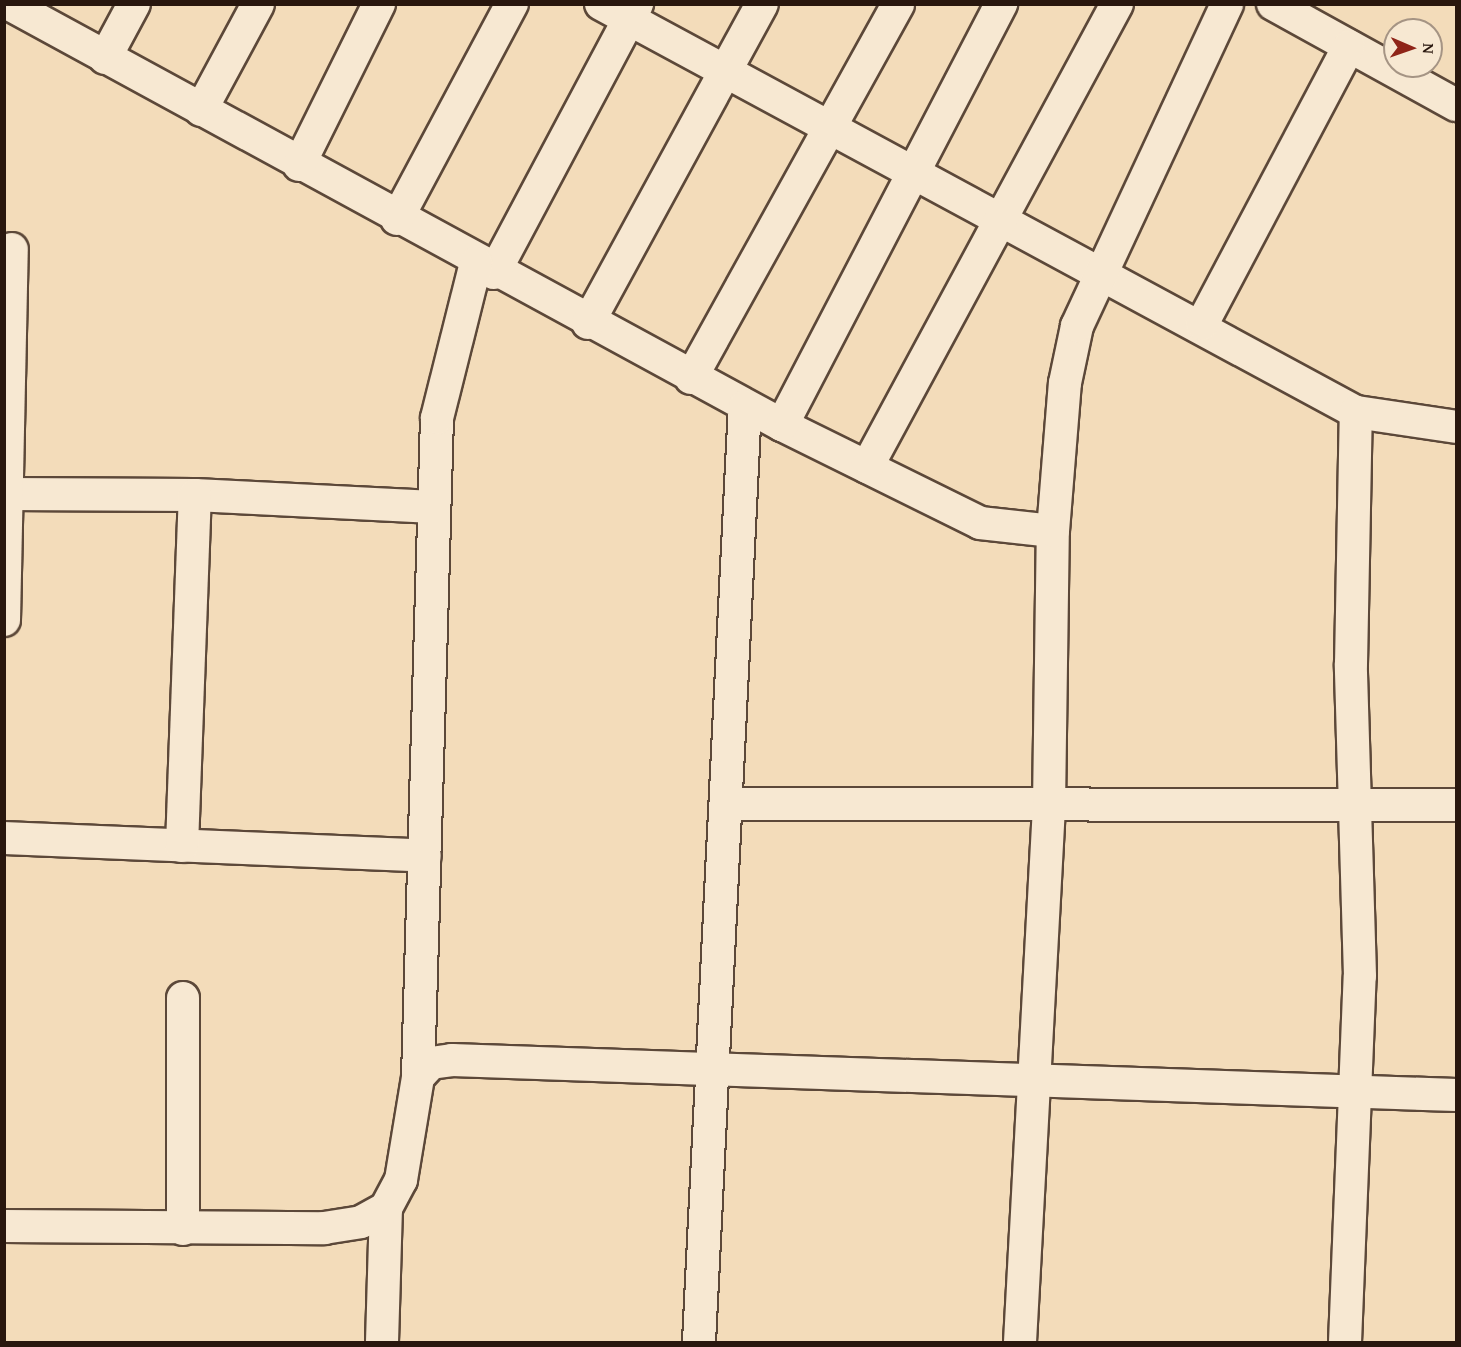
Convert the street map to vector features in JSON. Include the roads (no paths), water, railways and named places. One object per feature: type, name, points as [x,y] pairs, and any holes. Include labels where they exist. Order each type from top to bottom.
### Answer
[{"type":"street","points":[[105,58],[134,4]]},
{"type":"street","points":[[201,110],[258,4]]},
{"type":"street","points":[[299,165],[379,4]]},
{"type":"street","points":[[397,219],[512,4]]},
{"type":"street","points":[[601,4],[633,12],[725,71],[1101,273],[1202,324],[1356,412],[1456,427]]},
{"type":"street","points":[[588,323],[762,4]]},
{"type":"street","points":[[691,378],[898,4]]},
{"type":"street","points":[[782,425],[1001,4]]},
{"type":"street","points":[[867,467],[1118,4]]},
{"type":"street","points":[[1020,1342],[1049,806],[1053,531],[1069,356],[1101,273],[1227,4]]},
{"type":"street","points":[[1273,4],[1456,105]]},
{"type":"street","points":[[10,5],[485,268],[782,425],[980,523],[1053,531]]},
{"type":"street","points":[[382,1342],[386,1208],[401,1180],[418,1077],[436,418],[485,268],[633,12]]},
{"type":"street","points":[[1202,324],[1349,46]]},
{"type":"street","points":[[4,620],[12,249]]},
{"type":"street","points":[[699,1342],[710,1068],[727,804],[745,406]]},
{"type":"street","points":[[1345,1342],[1360,976],[1355,807],[1356,412]]},
{"type":"street","points":[[7,494],[195,495],[434,507]]},
{"type":"street","points":[[182,846],[195,495]]},
{"type":"street","points":[[727,804],[1355,807],[1456,805]]},
{"type":"street","points":[[4,838],[424,856]]},
{"type":"street","points":[[183,998],[183,1229]]},
{"type":"street","points":[[418,1077],[430,1063],[452,1060],[1456,1095]]},
{"type":"street","points":[[4,1226],[183,1229],[324,1228],[361,1222],[386,1208]]}]
